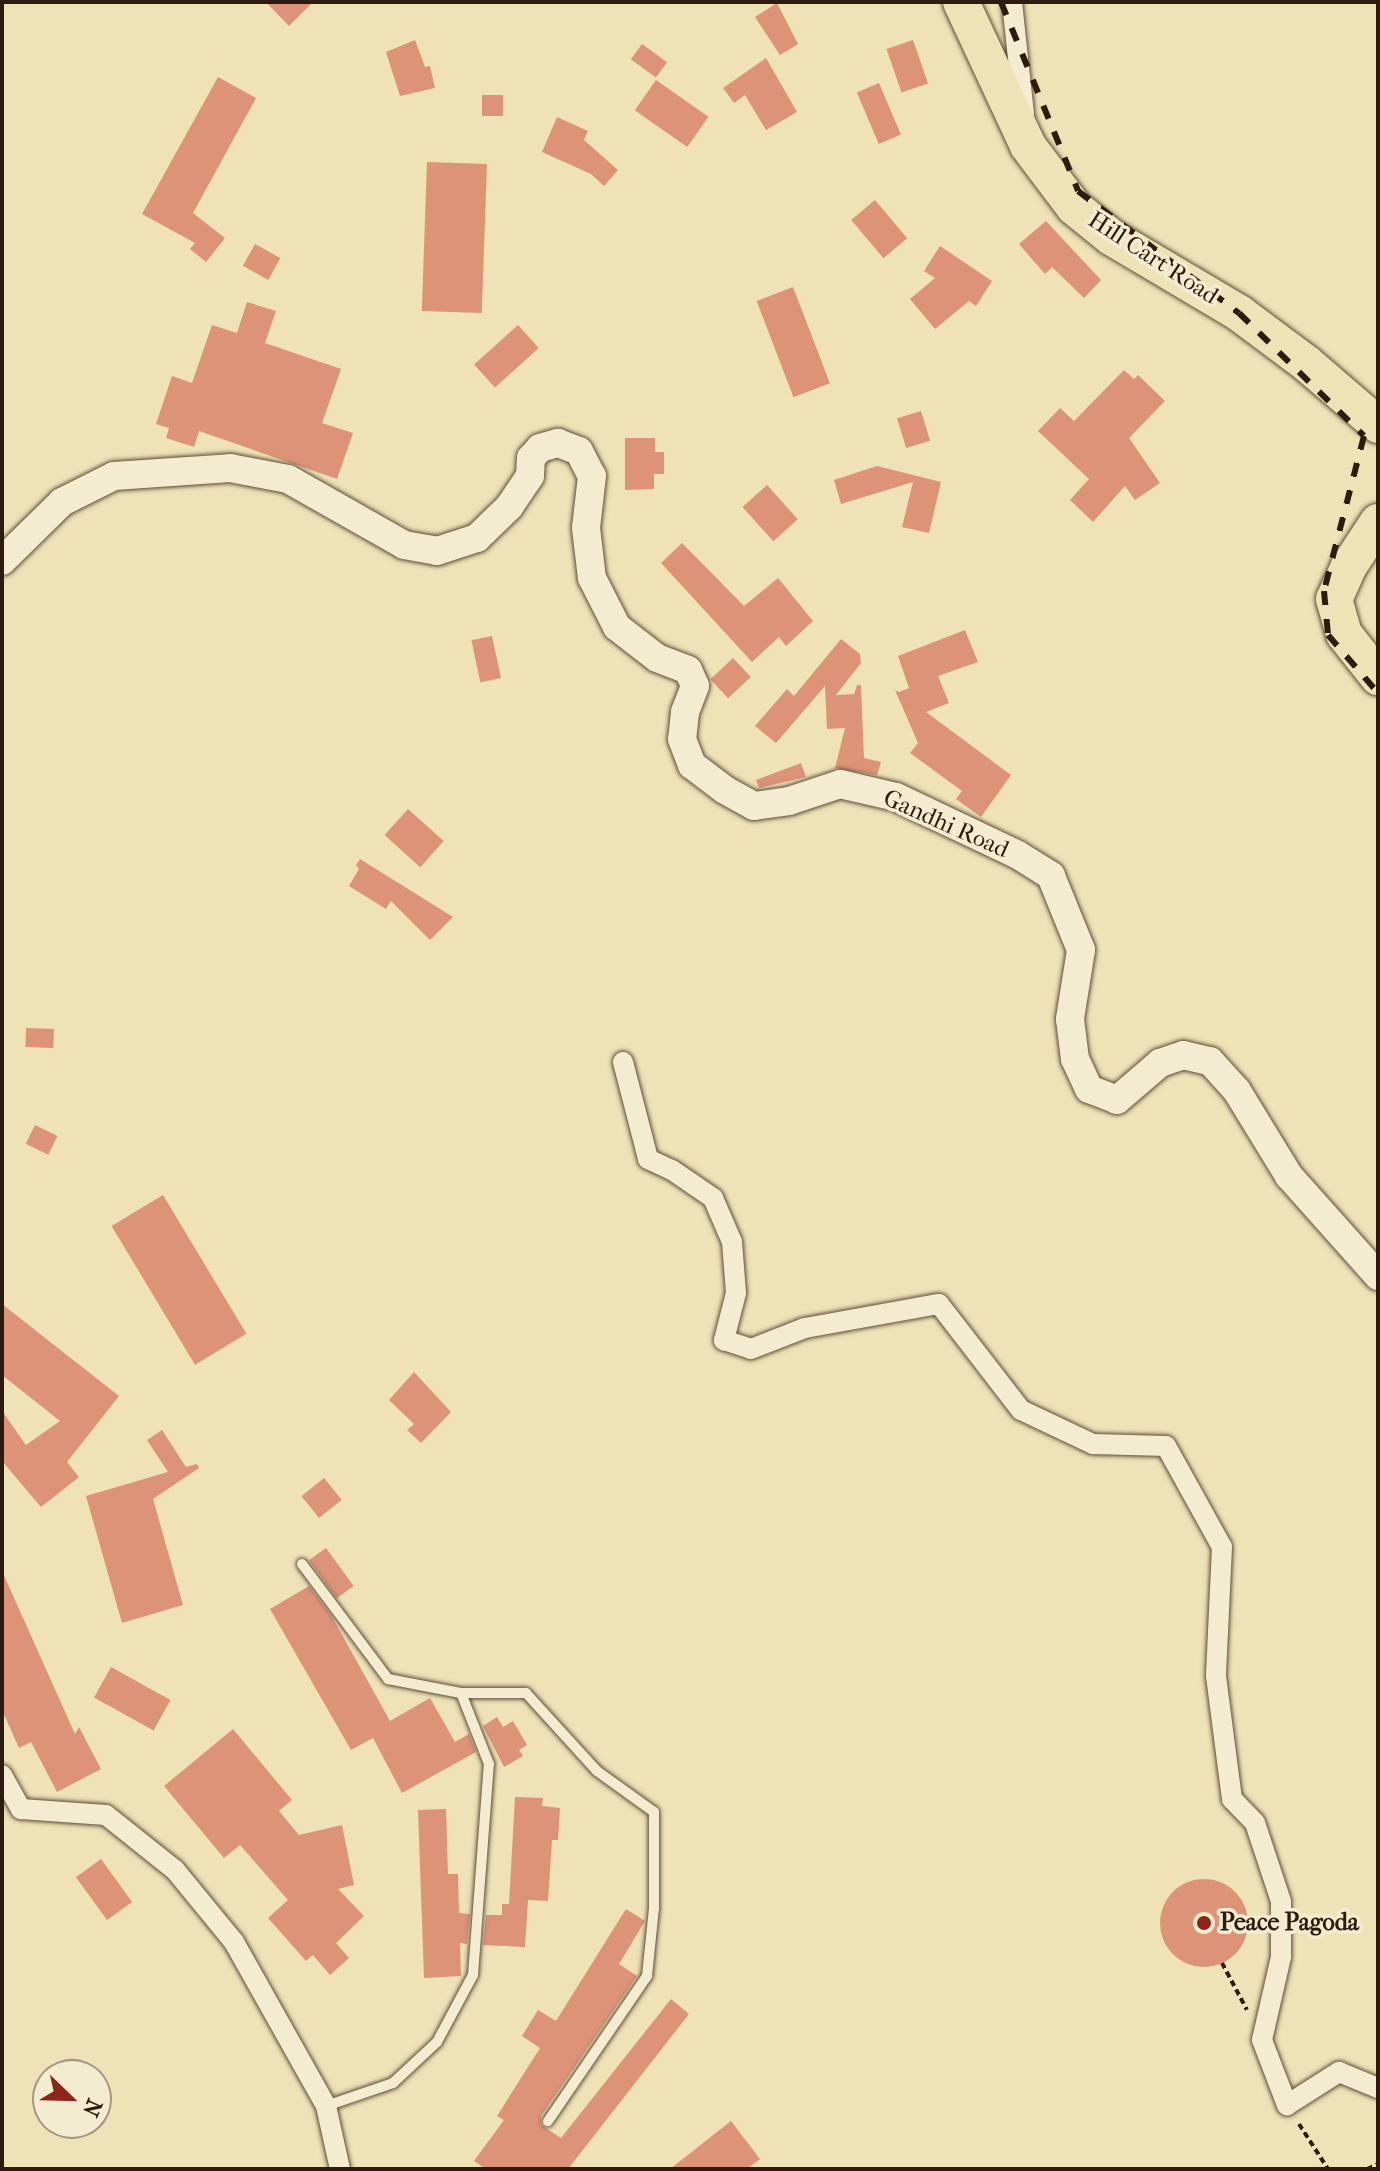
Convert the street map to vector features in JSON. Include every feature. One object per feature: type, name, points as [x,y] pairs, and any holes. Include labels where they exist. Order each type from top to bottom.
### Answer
[{"type":"highway","name":"Hill Cart Road","points":[[961,2],[1028,146],[1074,207],[1111,237],[1239,313],[1306,363],[1378,425]]},
{"type":"highway","points":[[1378,522],[1349,566],[1334,599],[1344,634],[1378,677]]},
{"type":"main road","name":"Gandhi Road","points":[[2,561],[62,502],[114,476],[230,468],[288,479],[404,545],[437,551],[477,538],[509,507],[530,476],[531,458],[540,448],[558,443],[579,451],[592,476],[586,528],[592,578],[617,627],[657,658],[688,670],[695,686],[685,712],[682,739],[692,765],[725,790],[754,806],[789,801],[840,784],[896,797],[1018,855],[1051,876],[1081,950],[1070,1019],[1075,1059],[1089,1089],[1117,1100],[1160,1063],[1183,1055],[1210,1061],[1237,1091],[1289,1176],[1378,1276]]},
{"type":"street","points":[[1012,2],[1028,146]]},
{"type":"street","points":[[623,1062],[648,1159],[672,1170],[713,1198],[732,1242],[736,1293],[724,1340],[751,1349],[805,1328],[939,1304],[1021,1410],[1093,1444],[1166,1446],[1222,1547],[1216,1676],[1232,1799],[1255,1823],[1281,1901],[1281,1957],[1262,2040],[1287,2105],[1339,2072],[1378,2088]]},
{"type":"street","points":[[2,1775],[21,1809],[106,1815],[175,1870],[234,1942],[326,2106],[340,2169]]},
{"type":"lane","points":[[302,1564],[388,1679],[461,1693],[526,1693],[597,1771],[654,1812],[654,1908],[647,1976],[548,2121]]},
{"type":"lane","points":[[326,2106],[393,2083],[437,2042],[473,1975],[489,1764],[461,1693]]},
{"type":"path","points":[[1222,1963],[1241,2000]]},
{"type":"path","points":[[1287,2105],[1328,2169]]},
{"type":"path","points":[[1367,2169],[1378,2164]]},
{"type":"building","points":[[266,2],[313,2],[289,26]]},
{"type":"building","points":[[777,3],[798,44],[780,55],[755,17]]},
{"type":"building","points":[[415,40],[425,67],[430,66],[435,88],[400,96],[386,52]]},
{"type":"building","points":[[913,40],[928,83],[902,93],[887,49]]},
{"type":"building","points":[[642,44],[667,62],[656,78],[631,59]]},
{"type":"building","points":[[766,58],[797,112],[766,130],[745,95],[734,103],[723,88]]},
{"type":"building","points":[[218,77],[256,98],[193,213],[225,238],[206,262],[190,249],[195,243],[142,214]]},
{"type":"building","points":[[656,80],[708,117],[687,147],[635,110]]},
{"type":"building","points":[[879,83],[901,135],[879,144],[857,92]]},
{"type":"building","points":[[482,95],[503,95],[503,116],[482,116]]},
{"type":"building","points":[[557,117],[588,131],[584,140],[618,170],[604,186],[591,174],[542,152]]},
{"type":"building","points":[[427,162],[487,164],[482,313],[422,311]]},
{"type":"building","points":[[875,200],[907,238],[883,258],[851,220]]},
{"type":"building","points":[[1046,221],[1101,280],[1084,298],[1052,267],[1045,274],[1019,244]]},
{"type":"building","points":[[255,244],[280,258],[268,280],[243,266]]},
{"type":"building","points":[[940,246],[992,281],[976,306],[969,301],[935,329],[910,299],[935,278],[924,271]]},
{"type":"building","points":[[793,287],[830,383],[794,397],[757,301]]},
{"type":"building","points":[[247,302],[276,311],[265,343],[341,369],[322,423],[353,433],[337,479],[199,431],[194,447],[166,438],[169,428],[156,424],[172,376],[192,383],[212,325],[237,333]]},
{"type":"building","points":[[518,325],[539,348],[495,388],[474,364]]},
{"type":"building","points":[[1124,370],[1134,379],[1138,375],[1165,401],[1129,438],[1160,483],[1135,500],[1125,486],[1093,522],[1070,500],[1089,479],[1038,431],[1060,408],[1074,421]]},
{"type":"building","points":[[921,411],[930,441],[906,448],[897,418]]},
{"type":"building","points":[[625,438],[655,438],[655,452],[664,452],[664,474],[654,474],[654,489],[625,490]]},
{"type":"building","points":[[877,466],[941,482],[929,533],[902,527],[913,482],[841,504],[834,480]]},
{"type":"building","points":[[767,485],[798,519],[773,541],[742,507]]},
{"type":"building","points":[[682,543],[744,606],[778,578],[813,621],[786,646],[779,637],[752,662],[661,563]]},
{"type":"building","points":[[965,630],[978,662],[938,676],[949,703],[926,712],[1011,775],[981,817],[956,799],[962,791],[910,753],[918,743],[895,690],[899,692],[909,688],[898,656]]},
{"type":"building","points":[[492,636],[501,678],[480,682],[471,640]]},
{"type":"building","points":[[841,639],[860,654],[861,663],[836,695],[854,694],[857,685],[861,685],[864,758],[881,762],[877,775],[835,768],[845,728],[827,729],[825,686],[776,743],[755,726],[787,689],[794,696]]},
{"type":"building","points":[[733,658],[751,677],[728,698],[710,679]]},
{"type":"building","points":[[801,763],[806,777],[759,788],[756,780]]},
{"type":"building","points":[[408,809],[444,841],[420,867],[385,835]]},
{"type":"building","points":[[360,859],[453,917],[430,940],[391,901],[386,909],[349,886],[359,869],[356,865]]},
{"type":"building","points":[[26,1028],[54,1029],[53,1048],[25,1047]]},
{"type":"building","points":[[35,1125],[57,1136],[48,1155],[26,1144]]},
{"type":"building","points":[[163,1195],[246,1334],[195,1365],[112,1226]]},
{"type":"building","points":[[2,1304],[119,1396],[67,1462],[79,1477],[41,1507],[2,1461],[2,1411],[26,1445],[60,1421],[2,1375]]},
{"type":"building","points":[[414,1372],[451,1412],[421,1443],[407,1430],[414,1424],[389,1400]]},
{"type":"building","points":[[162,1430],[186,1467],[197,1464],[199,1468],[153,1499],[183,1605],[122,1623],[86,1496],[168,1472],[147,1440]]},
{"type":"building","points":[[324,1478],[342,1500],[319,1518],[301,1496]]},
{"type":"building","points":[[326,1548],[354,1586],[337,1598],[309,1560]]},
{"type":"building","points":[[2,1571],[75,1734],[79,1727],[101,1769],[57,1792],[31,1742],[19,1748],[2,1710]]},
{"type":"building","points":[[309,1586],[331,1615],[390,1721],[430,1698],[455,1742],[469,1734],[476,1752],[402,1793],[373,1738],[351,1750],[270,1609]]},
{"type":"building","points":[[111,1667],[170,1700],[154,1731],[94,1698]]},
{"type":"building","points":[[497,1717],[503,1727],[513,1721],[527,1745],[519,1750],[523,1756],[504,1767],[483,1726]]},
{"type":"building","points":[[233,1729],[292,1800],[279,1811],[299,1835],[342,1825],[354,1885],[338,1889],[364,1916],[336,1943],[349,1958],[330,1975],[313,1955],[306,1961],[268,1918],[288,1900],[240,1845],[224,1858],[164,1786]]},
{"type":"building","points":[[515,1797],[543,1798],[542,1806],[560,1808],[558,1840],[552,1840],[548,1901],[528,1900],[525,1947],[483,1945],[486,1915],[502,1915],[502,1904],[509,1904]]},
{"type":"building","points":[[446,1809],[448,1874],[458,1874],[459,1913],[470,1914],[467,1944],[460,1943],[461,1976],[424,1978],[418,1810]]},
{"type":"building","points":[[101,1859],[132,1902],[107,1920],[76,1877]]},
{"type":"building","name":"Peace Pagoda","points":[[1204,1879],[1221,1882],[1235,1892],[1245,1906],[1248,1923],[1245,1940],[1235,1954],[1221,1964],[1204,1967],[1187,1964],[1173,1954],[1163,1940],[1160,1923],[1163,1906],[1173,1892],[1187,1882]]},
{"type":"building","points":[[626,1909],[645,1921],[619,1964],[637,1976],[541,2116],[541,2125],[561,2138],[671,1999],[689,2014],[568,2169],[486,2169],[474,2161],[504,2120],[497,2116],[540,2048],[522,2036],[538,2010],[556,2021]]},
{"type":"building","points":[[731,2121],[760,2159],[747,2169],[670,2169]]},
{"type":"railway","points":[[1001,2],[1078,191],[1239,313],[1364,436],[1324,591],[1328,635],[1378,693]]},
{"type":"place","name":"Peace Pagoda","points":[[1204,1923]]}]
